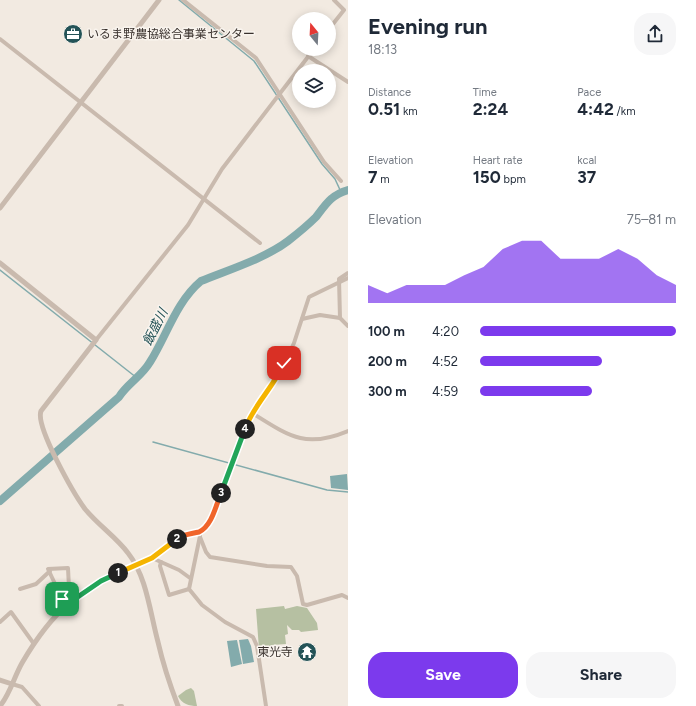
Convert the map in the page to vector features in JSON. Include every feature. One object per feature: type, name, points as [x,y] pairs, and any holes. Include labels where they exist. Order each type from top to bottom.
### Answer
[{"type":"street","points":[[0,208],[159,0]]},
{"type":"street","points":[[183,0],[256,58],[324,162],[341,181]]},
{"type":"street","points":[[334,0],[344,10],[336,20]]},
{"type":"street","points":[[0,39],[260,243]]},
{"type":"street","points":[[178,706],[167,677],[143,585],[136,565],[124,547],[86,510],[58,463],[40,420],[42,411],[96,340],[188,225],[203,197],[225,164],[308,56],[348,82]]},
{"type":"street","points":[[0,263],[96,340]]},
{"type":"street","points":[[340,318],[339,279],[348,272]]},
{"type":"street","points":[[266,706],[257,646],[253,637],[250,634],[225,622],[202,605],[189,589],[190,578],[200,534],[208,525],[252,413],[263,396],[278,378],[302,319],[305,303],[309,297],[348,278]]},
{"type":"street","points":[[302,319],[320,316],[340,318],[348,326]]},
{"type":"street","points":[[252,413],[291,436],[303,440],[322,440],[348,431]]},
{"type":"street","points":[[0,706],[6,698],[34,644],[50,620],[66,605],[101,581],[152,558],[183,535],[200,534]]},
{"type":"street","points":[[200,534],[206,552],[210,556],[267,566],[290,567],[297,576],[301,601],[304,604],[342,595],[348,598]]},
{"type":"street","points":[[152,558],[179,570],[190,578]]},
{"type":"street","points":[[161,562],[160,566],[169,595],[189,589]]},
{"type":"street","points":[[20,589],[36,584],[50,571],[48,569],[68,568],[69,588],[78,596]]},
{"type":"street","points":[[50,571],[66,605]]},
{"type":"street","points":[[1,621],[11,612],[34,644]]},
{"type":"street","points":[[0,615],[1,621]]},
{"type":"street","points":[[0,680],[22,687],[39,706]]},
{"type":"green space","points":[[284,606],[285,609],[297,606],[307,608],[317,623],[318,630],[301,632],[299,630],[292,630],[287,625],[288,634],[285,635],[286,644],[272,645],[272,647],[259,649],[256,609]]},
{"type":"green space","points":[[191,688],[194,691],[197,706],[186,704],[178,696]]},
{"type":"water","points":[[347,474],[348,490],[331,488],[330,476]]},
{"type":"water","points":[[248,639],[254,662],[243,664],[239,640]]},
{"type":"water","points":[[237,640],[242,664],[231,667],[227,641]]},
{"type":"waterway","points":[[179,0],[254,61],[322,164],[335,179],[341,192]]},
{"type":"waterway","name":"飯盛川","points":[[0,501],[119,397],[143,372],[156,352],[172,319],[192,289],[201,281],[269,253],[279,247],[310,223],[333,197],[348,190]]},
{"type":"waterway","points":[[0,270],[137,378]]},
{"type":"waterway","points":[[153,442],[327,490],[348,492]]},
{"type":"place","name":"いるま野農協総合事業センター","points":[[73,34]]},
{"type":"place","name":"東光寺","points":[[307,652]]},
{"type":"route","points":[[62,599],[66,605],[101,581],[152,558],[183,535],[200,531],[208,525],[252,413],[263,396],[278,378],[284,363]]}]
